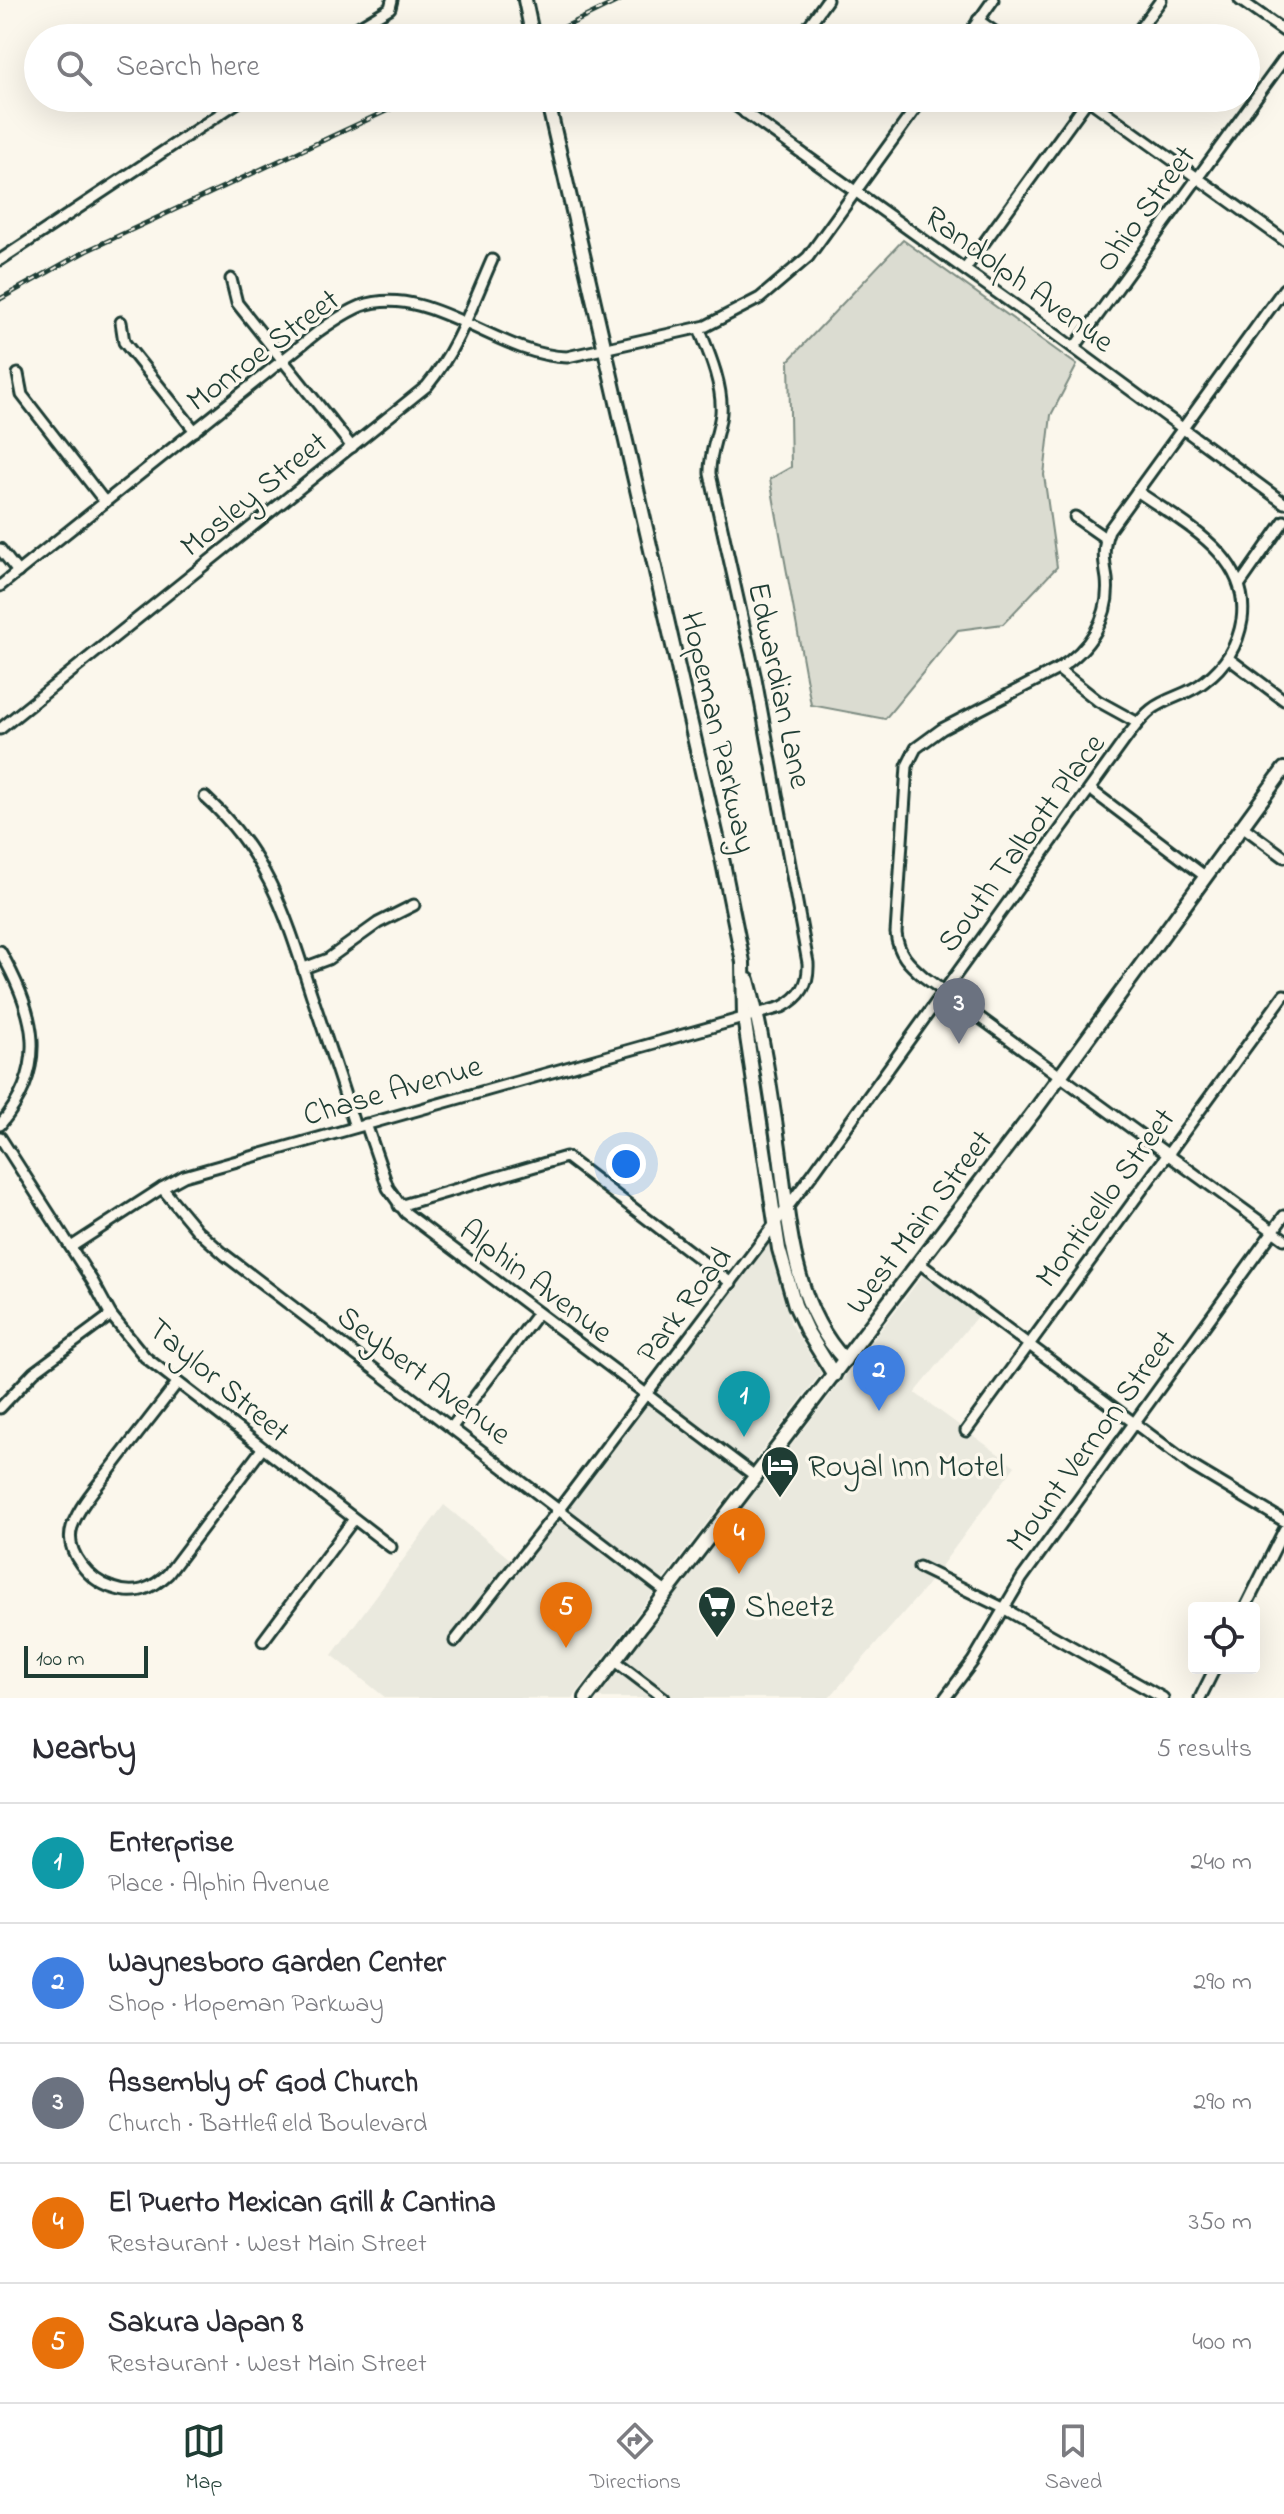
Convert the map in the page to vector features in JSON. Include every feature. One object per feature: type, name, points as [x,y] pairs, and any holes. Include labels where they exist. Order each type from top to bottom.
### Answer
[{"type":"main road","name":"Hopeman Parkway","points":[[550,112],[672,635],[743,962],[751,1015]]},
{"type":"main road","name":"West Main Street","points":[[586,1698],[1060,1076],[1284,769]]},
{"type":"main road","points":[[751,1015],[792,1245],[808,1297],[829,1343],[845,1360]]},
{"type":"main road","points":[[751,1015],[779,1249],[795,1305],[834,1375]]},
{"type":"street","points":[[363,24],[390,8],[392,0]]},
{"type":"street","points":[[810,24],[827,0]]},
{"type":"street","points":[[975,24],[993,0]]},
{"type":"street","points":[[1143,24],[1161,0]]},
{"type":"street","points":[[1240,0],[1284,31]]},
{"type":"street","points":[[978,20],[984,24]]},
{"type":"street","name":"Ohio Street","points":[[1260,92],[1284,59]]},
{"type":"street","points":[[0,260],[223,112]]},
{"type":"street","name":"Monroe Street","points":[[0,586],[332,322],[370,304],[388,301],[407,303],[464,323],[522,349],[544,356],[567,357],[699,328],[735,313],[792,273],[821,240],[913,112]]},
{"type":"street","points":[[965,269],[1079,112]]},
{"type":"street","points":[[1106,112],[1284,240]]},
{"type":"street","name":"Ohio Street","points":[[1074,348],[1245,112]]},
{"type":"street","name":"Randolph Avenue","points":[[745,113],[965,269],[1284,503]]},
{"type":"street","name":"Mosley Street","points":[[0,729],[427,386],[443,364],[492,260]]},
{"type":"street","points":[[231,279],[237,303],[352,447]]},
{"type":"street","points":[[1284,289],[1105,538],[1103,555],[1107,595],[1101,621],[1088,645],[1058,669],[923,741],[911,757],[904,794],[896,921],[897,942],[906,961],[1284,1239]]},
{"type":"street","points":[[121,322],[124,342],[195,431]]},
{"type":"street","name":"Edwardian Lane","points":[[699,328],[721,403],[721,418],[710,456],[710,474],[756,679],[808,963],[807,983],[795,999],[782,1007],[751,1015]]},
{"type":"street","points":[[18,374],[22,395],[105,502]]},
{"type":"street","points":[[1137,491],[1216,549],[1230,565],[1240,584],[1243,608],[1240,628],[1228,658],[1284,700]]},
{"type":"street","points":[[1075,517],[1105,538]]},
{"type":"street","points":[[1240,584],[1284,521]]},
{"type":"street","points":[[0,549],[18,572]]},
{"type":"street","name":"South Talbott Place","points":[[944,991],[1138,723],[1152,708],[1201,684],[1228,658]]},
{"type":"street","points":[[1058,669],[1098,701],[1138,723]]},
{"type":"street","points":[[1091,790],[1206,877]]},
{"type":"street","points":[[205,797],[233,825],[267,874],[285,911],[355,1127]]},
{"type":"street","points":[[1242,826],[1284,857]]},
{"type":"street","points":[[304,968],[328,959],[378,923],[414,905]]},
{"type":"street","points":[[0,951],[15,976],[32,1022],[32,1058],[21,1095],[0,1125]]},
{"type":"street","name":"Park Road","points":[[455,1641],[787,1209],[944,991]]},
{"type":"street","name":"Monticello Street","points":[[966,1431],[1284,995]]},
{"type":"street","name":"Chase Avenue","points":[[71,1247],[162,1188],[202,1170],[751,1015]]},
{"type":"street","name":"Alphin Avenue","points":[[366,1124],[388,1188],[399,1206],[755,1476]]},
{"type":"street","name":"Taylor Street","points":[[0,1137],[111,1315],[145,1357],[391,1547]]},
{"type":"street","points":[[399,1206],[566,1157],[731,1283]]},
{"type":"street","name":"Seybert Avenue","points":[[162,1188],[197,1230],[225,1255],[666,1592]]},
{"type":"street","name":"Mount Vernon Street","points":[[945,1698],[973,1661],[1003,1608],[1066,1516],[1284,1216]]},
{"type":"street","points":[[919,1263],[1192,1466],[1284,1521]]},
{"type":"street","points":[[452,1427],[538,1313]]},
{"type":"street","points":[[0,1408],[34,1372],[111,1315]]},
{"type":"street","points":[[177,1383],[87,1500],[71,1528],[71,1543],[79,1563],[96,1579],[112,1588],[133,1592],[153,1588],[168,1574],[262,1449]]},
{"type":"street","points":[[263,1641],[354,1519]]},
{"type":"street","points":[[1248,1602],[1284,1530]]},
{"type":"street","points":[[919,1567],[1003,1608],[1142,1693],[1163,1698]]},
{"type":"street","points":[[614,1660],[664,1698]]},
{"type":"street","points":[[1200,1698],[1212,1674]]},
{"type":"shaded area","points":[[903,240],[1077,365],[1051,415],[1044,475],[1057,567],[1003,624],[958,630],[885,719],[811,705],[770,479],[791,467],[789,360]]},
{"type":"shaded area","points":[[771,1241],[791,1324],[821,1373],[573,1698],[386,1698],[332,1655],[444,1505],[522,1569]]},
{"type":"shaded area","points":[[923,1275],[978,1315],[915,1393],[1015,1466],[925,1588],[829,1698],[596,1698]]},
{"type":"railway","points":[[571,24],[620,0]]},
{"type":"railway","points":[[0,299],[86,251],[384,112]]},
{"type":"place","name":"Assembly of God Church","points":[[959,1044]]},
{"type":"place","name":"Waynesboro Garden Center","points":[[879,1411]]},
{"type":"place","name":"Enterprise","points":[[744,1437]]},
{"type":"place","name":"Royal Inn Motel","points":[[780,1499]]},
{"type":"place","name":"El Puerto Mexican Grill & Cantina","points":[[739,1574]]},
{"type":"place","name":"Sheetz","points":[[717,1639]]},
{"type":"place","name":"Sakura Japan 8","points":[[566,1648]]}]
